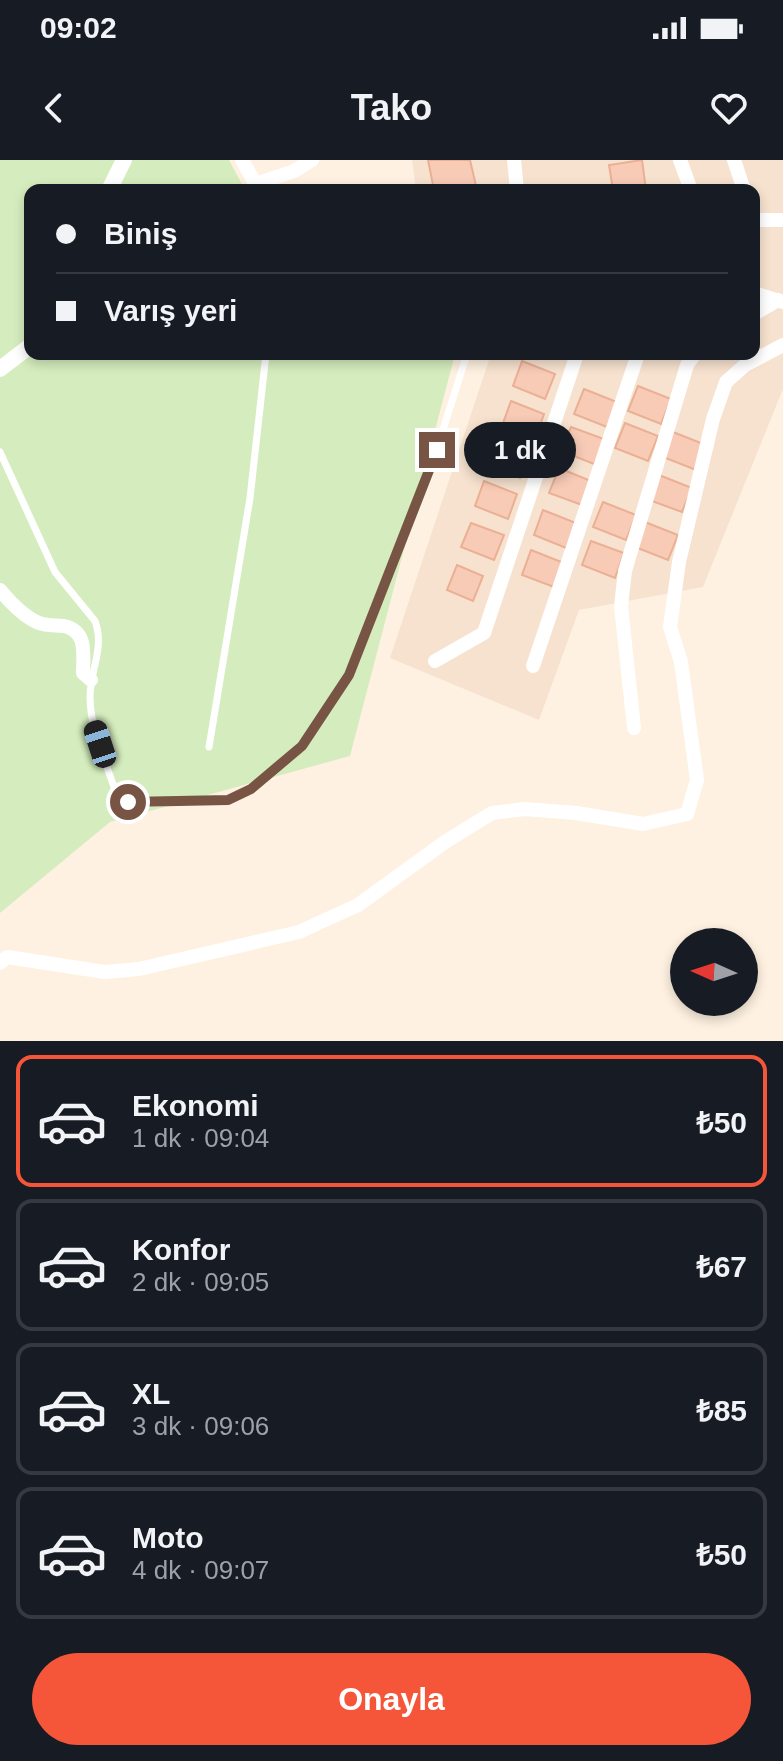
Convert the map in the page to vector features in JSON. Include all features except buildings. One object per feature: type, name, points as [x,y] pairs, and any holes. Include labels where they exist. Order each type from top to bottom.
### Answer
[{"type":"street","points":[[112,184],[124,160]]},
{"type":"street","points":[[242,160],[256,184]]},
{"type":"street","points":[[265,184],[312,160]]},
{"type":"street","points":[[514,160],[516,184]]},
{"type":"street","points":[[680,160],[689,184]]},
{"type":"street","points":[[734,160],[742,184]]},
{"type":"street","points":[[760,220],[783,220]]},
{"type":"street","points":[[760,295],[780,301]]},
{"type":"street","points":[[760,311],[780,301]]},
{"type":"street","points":[[760,357],[783,345]]},
{"type":"street","points":[[0,369],[24,351]]},
{"type":"street","points":[[435,661],[484,633],[575,360]]},
{"type":"street","points":[[533,666],[636,360]]},
{"type":"street","points":[[634,728],[621,606],[625,571],[691,360]]},
{"type":"street","points":[[0,963],[7,957],[105,972],[139,969],[299,932],[358,905],[445,842],[492,813],[525,809],[576,813],[643,824],[687,814],[697,780],[681,662],[670,627],[679,562],[689,531],[713,419],[726,382],[754,360]]},
{"type":"street","points":[[0,590],[31,619],[48,625],[65,626],[77,633],[85,652],[83,673],[91,680]]},
{"type":"lane","points":[[209,747],[250,498],[265,360]]},
{"type":"lane","points":[[0,452],[55,572],[95,621],[100,647],[91,680],[93,722],[115,790],[123,800],[133,804],[228,800],[251,789],[302,746],[349,675],[428,477],[465,360]]},
{"type":"shaded area","points":[[412,160],[783,160],[783,389],[703,587],[579,610],[539,720],[390,658],[489,360],[760,360],[760,184],[415,184]]},
{"type":"green space","points":[[0,160],[229,160],[242,184],[24,184],[24,360],[453,360],[350,756],[110,822],[0,913]]},
{"type":"route","points":[[128,802],[228,800],[251,789],[302,746],[349,675],[437,450]]}]
